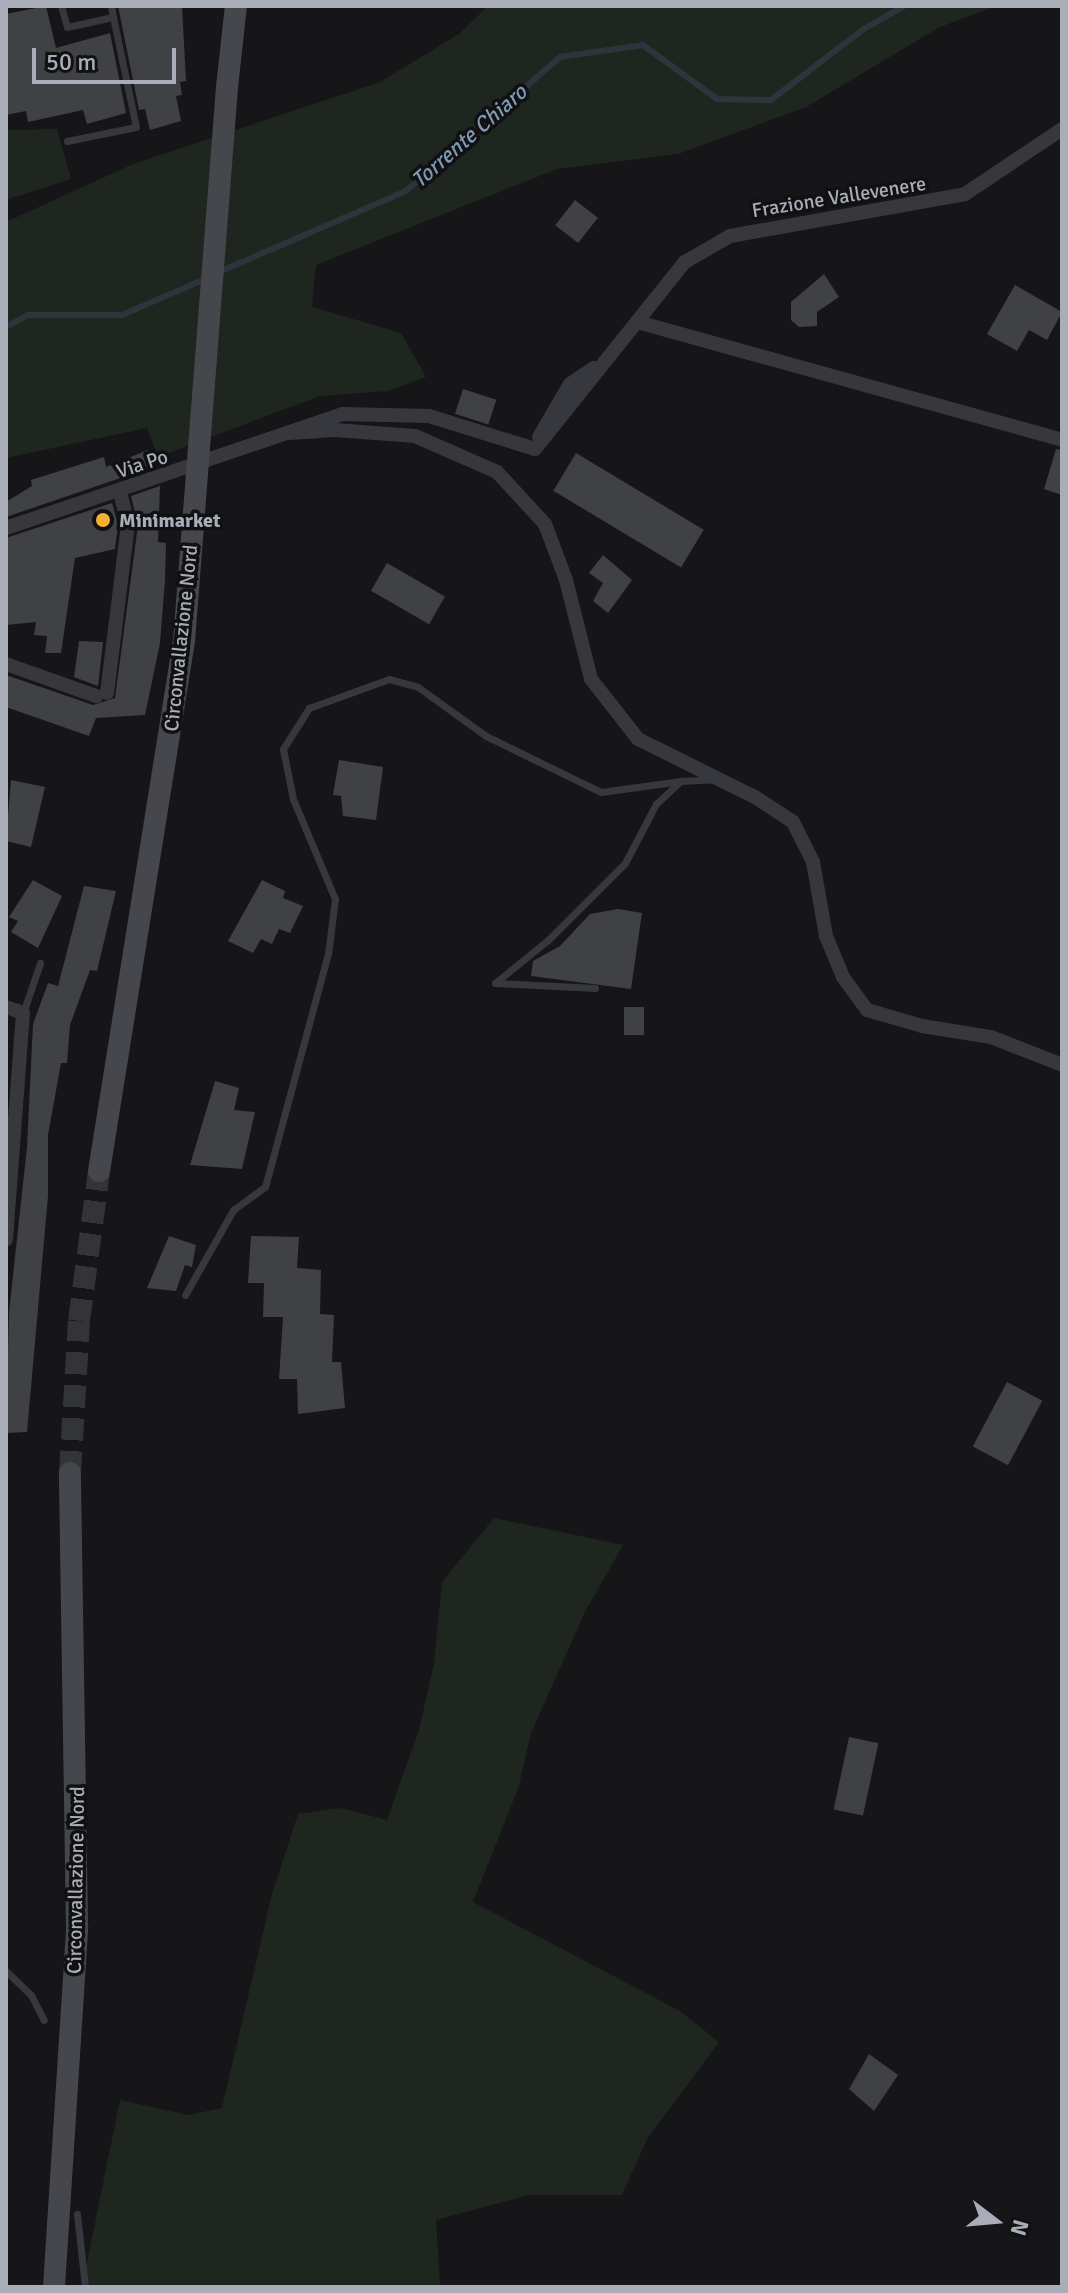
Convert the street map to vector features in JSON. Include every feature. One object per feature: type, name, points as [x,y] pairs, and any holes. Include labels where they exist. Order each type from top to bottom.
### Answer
[{"type":"main road","name":"Circonvallazione Nord","points":[[99,1171],[184,641],[236,6]]},
{"type":"main road","points":[[233,36],[248,6]]},
{"type":"main road","name":"Circonvallazione Nord","points":[[54,2287],[77,1927],[70,1473]]},
{"type":"street","name":"Frazione Vallevenere","points":[[289,433],[342,414],[429,416],[535,449],[606,360],[641,323],[685,262],[730,236],[965,194],[1062,129]]},
{"type":"street","points":[[641,323],[1062,440]]},
{"type":"street","points":[[289,433],[335,430],[415,436],[497,472],[545,524],[566,580],[591,679],[638,739],[793,822],[813,862],[826,936],[843,977],[867,1010],[922,1026],[991,1037],[1062,1065]]},
{"type":"street","name":"Via Po","points":[[6,528],[120,493],[289,433]]},
{"type":"street","points":[[6,664],[101,694],[128,524],[120,493]]},
{"type":"street","points":[[6,1007],[23,1013],[6,1239]]},
{"type":"lane","points":[[61,6],[67,27],[113,17]]},
{"type":"lane","points":[[67,141],[136,127],[111,6]]},
{"type":"lane","points":[[185,1295],[233,1210],[265,1187],[328,954],[335,899],[293,799],[283,749],[309,708],[389,679],[418,687],[486,736],[601,792],[716,779]]},
{"type":"lane","points":[[595,988],[495,983],[548,940],[625,863],[656,804],[681,781]]},
{"type":"lane","points":[[23,1013],[40,963]]},
{"type":"lane","points":[[6,1971],[31,1995],[44,2020]]},
{"type":"lane","points":[[77,2214],[85,2287]]},
{"type":"shaded area","points":[[488,6],[996,6],[940,27],[806,107],[678,154],[557,169],[316,265],[312,307],[401,333],[426,377],[388,391],[320,396],[158,457],[147,428],[6,458],[6,222],[133,164],[380,82],[459,34]]},
{"type":"shaded area","points":[[57,129],[71,179],[6,200],[6,130]]},
{"type":"shaded area","points":[[494,1518],[623,1545],[585,1612],[531,1733],[519,1786],[473,1902],[680,2011],[719,2042],[647,2139],[622,2195],[529,2195],[436,2220],[440,2287],[82,2287],[120,2100],[188,2115],[222,2108],[272,1894],[298,1814],[341,1808],[387,1820],[419,1730],[434,1663],[442,1582]]},
{"type":"building","points":[[46,6],[56,48],[110,33],[126,113],[87,124],[83,110],[28,122],[26,111],[6,115],[6,14]]},
{"type":"building","points":[[118,6],[182,6],[186,81],[180,82],[182,95],[176,96],[181,121],[150,130],[145,109],[139,110]]},
{"type":"building","points":[[575,200],[598,218],[578,243],[555,225]]},
{"type":"building","points":[[824,274],[839,297],[817,312],[817,326],[799,327],[791,320],[791,302]]},
{"type":"building","points":[[1015,285],[1062,312],[1047,340],[1029,330],[1017,351],[987,334]]},
{"type":"building","points":[[463,389],[496,400],[488,425],[455,414]]},
{"type":"building","points":[[1056,449],[1062,450],[1062,495],[1044,489]]},
{"type":"building","points":[[148,450],[153,467],[6,517],[6,502],[32,486],[31,480],[104,457],[106,467]]},
{"type":"building","points":[[576,453],[704,530],[681,567],[553,491]]},
{"type":"building","points":[[160,486],[158,542],[166,543],[165,580],[160,643],[145,715],[96,718],[89,736],[6,707],[6,675],[93,705],[115,698],[138,525],[131,496]]},
{"type":"building","points":[[112,503],[118,525],[115,549],[75,558],[61,653],[45,653],[47,636],[34,635],[36,622],[6,625],[6,538]]},
{"type":"building","points":[[603,555],[632,580],[608,613],[593,601],[603,583],[589,573]]},
{"type":"building","points":[[387,563],[445,596],[429,624],[371,591]]},
{"type":"building","points":[[79,641],[103,642],[98,686],[74,677]]},
{"type":"building","points":[[339,760],[383,767],[376,820],[343,816],[341,796],[333,795]]},
{"type":"building","points":[[11,780],[45,787],[31,847],[6,841]]},
{"type":"building","points":[[33,880],[62,896],[38,948],[11,932],[18,921],[9,917]]},
{"type":"building","points":[[262,880],[285,891],[283,898],[303,906],[290,933],[279,929],[272,944],[261,939],[253,953],[228,941]]},
{"type":"building","points":[[84,886],[116,891],[97,971],[90,970],[70,1025],[67,1063],[61,1063],[48,1135],[48,1196],[27,1432],[6,1433],[9,1312],[27,1147],[33,1024],[48,983],[58,986]]},
{"type":"building","points":[[618,909],[642,913],[631,989],[531,976],[533,961],[560,946],[590,914]]},
{"type":"building","points":[[624,1007],[644,1007],[644,1035],[624,1035]]},
{"type":"building","points":[[215,1081],[239,1088],[234,1110],[255,1112],[242,1169],[190,1165]]},
{"type":"building","points":[[169,1236],[196,1245],[192,1267],[185,1265],[176,1291],[147,1288]]},
{"type":"building","points":[[251,1236],[299,1237],[297,1268],[321,1270],[320,1314],[334,1315],[332,1362],[341,1362],[345,1408],[298,1414],[297,1379],[279,1379],[283,1317],[263,1317],[264,1283],[248,1283]]},
{"type":"building","points":[[1007,1382],[1042,1401],[1008,1465],[973,1446]]},
{"type":"building","points":[[849,1737],[878,1743],[863,1816],[834,1809]]},
{"type":"building","points":[[869,2054],[898,2075],[874,2111],[849,2089]]},
{"type":"waterway","name":"Torrente Chiaro","points":[[219,272],[406,191],[560,57],[643,45],[717,99],[771,100],[864,29],[904,6]]},
{"type":"waterway","name":"Torrente Chiaro","points":[[6,327],[28,315],[122,315],[205,279]]},
{"type":"tunnel","points":[[70,1473],[79,1321],[99,1171]]},
{"type":"place","name":"Minimarket","points":[[103,520]]}]
